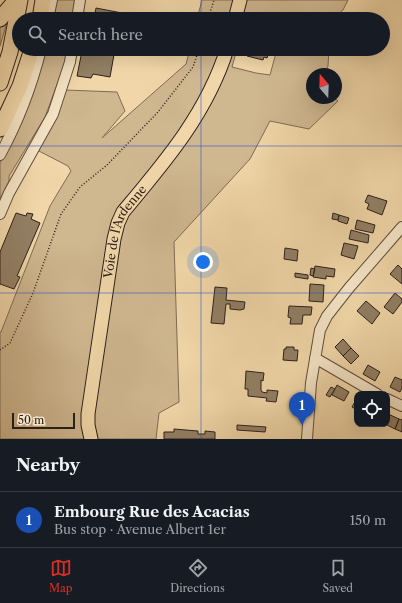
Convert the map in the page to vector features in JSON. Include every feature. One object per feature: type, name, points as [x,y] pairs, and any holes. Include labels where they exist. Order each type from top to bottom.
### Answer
[{"type":"highway","points":[[0,19],[16,0]]},
{"type":"highway","points":[[18,12],[20,0]]},
{"type":"highway","points":[[29,12],[31,0]]},
{"type":"highway","points":[[41,12],[43,0]]},
{"type":"highway","points":[[0,82],[12,42]]},
{"type":"highway","points":[[0,112],[12,83],[20,56]]},
{"type":"highway","points":[[0,129],[20,86],[30,56]]},
{"type":"main road","points":[[237,12],[240,0]]},
{"type":"main road","name":"Voie de l'Ardenne","points":[[91,439],[88,425],[88,414],[114,239],[118,223],[123,212],[171,155],[196,117],[221,67],[225,56]]},
{"type":"street","points":[[49,12],[52,0]]},
{"type":"street","points":[[78,12],[80,0]]},
{"type":"street","points":[[0,155],[20,114],[36,70],[39,56]]},
{"type":"street","points":[[0,214],[8,193],[53,114],[71,56]]},
{"type":"street","points":[[307,439],[311,383],[316,358],[317,343],[320,330],[326,316],[348,288],[402,227]]},
{"type":"street","points":[[316,358],[372,391]]},
{"type":"street","points":[[390,400],[402,406]]},
{"type":"path","points":[[210,12],[214,0]]},
{"type":"path","points":[[0,350],[10,343],[30,300],[61,214],[80,187],[107,164],[158,112],[193,67],[197,56]]},
{"type":"shaded area","points":[[55,0],[76,0],[75,12],[53,12]]},
{"type":"shaded area","points":[[202,0],[348,0],[341,12],[199,12]]},
{"type":"shaded area","points":[[8,19],[0,46],[0,23]]},
{"type":"shaded area","points":[[42,56],[67,56],[45,117],[9,176],[9,181],[0,199],[0,163],[7,150]]},
{"type":"shaded area","points":[[188,56],[235,56],[232,67],[270,75],[275,56],[329,56],[327,68],[306,68],[306,104],[335,104],[309,129],[270,121],[250,159],[174,242],[179,402],[159,413],[156,439],[0,439],[0,332],[50,206],[71,171],[68,166],[37,150],[65,90],[117,92],[125,111],[102,138],[186,64]]},
{"type":"building","points":[[96,8],[117,12],[95,12]]},
{"type":"building","points":[[81,56],[114,56],[110,77],[93,74],[91,78],[77,76]]},
{"type":"building","points":[[247,56],[268,56],[267,58],[264,57],[263,60]]},
{"type":"building","points":[[368,195],[387,201],[382,215],[367,209],[369,204],[365,202]]},
{"type":"building","points":[[16,213],[26,216],[27,213],[33,214],[31,219],[40,223],[17,276],[20,277],[14,289],[0,284],[0,252]]},
{"type":"building","points":[[333,213],[339,215],[338,220],[332,219]]},
{"type":"building","points":[[339,215],[349,218],[347,224],[338,221]]},
{"type":"building","points":[[357,220],[375,225],[373,233],[355,229]]},
{"type":"building","points":[[351,230],[369,235],[368,243],[349,239]]},
{"type":"building","points":[[344,243],[358,246],[354,259],[341,255]]},
{"type":"building","points":[[285,248],[298,250],[297,261],[284,259]]},
{"type":"building","points":[[398,265],[402,269],[402,284],[390,274]]},
{"type":"building","points":[[315,266],[335,269],[334,277],[326,276],[326,279],[313,277]]},
{"type":"building","points":[[311,268],[315,269],[313,276],[310,275]]},
{"type":"building","points":[[295,273],[308,275],[308,279],[295,277]]},
{"type":"building","points":[[310,284],[324,285],[323,302],[309,301]]},
{"type":"building","points":[[215,287],[227,288],[226,300],[245,302],[244,309],[240,310],[230,309],[230,304],[226,304],[224,324],[211,323]]},
{"type":"building","points":[[395,293],[402,299],[402,302],[393,314],[384,307]]},
{"type":"building","points":[[366,301],[380,313],[372,324],[357,311]]},
{"type":"building","points":[[289,306],[312,307],[311,315],[303,315],[302,324],[290,324],[291,318],[288,317]]},
{"type":"building","points":[[343,339],[351,348],[343,356],[335,347]]},
{"type":"building","points":[[286,347],[294,347],[294,350],[298,350],[297,361],[283,360],[284,349],[286,349]]},
{"type":"building","points":[[351,348],[359,356],[351,364],[343,356]]},
{"type":"building","points":[[368,365],[380,372],[375,381],[363,374]]},
{"type":"building","points":[[246,371],[264,373],[263,381],[261,380],[261,390],[262,392],[267,393],[267,390],[278,391],[276,402],[266,401],[267,398],[248,396],[248,389],[245,389]]},
{"type":"building","points":[[395,377],[402,380],[402,388],[400,392],[390,387]]},
{"type":"building","points":[[337,385],[349,392],[344,401],[332,395]]},
{"type":"building","points":[[331,387],[335,389],[330,397],[326,395]]},
{"type":"building","points":[[390,415],[399,419],[395,429],[390,426]]},
{"type":"building","points":[[399,419],[402,420],[402,432],[395,429]]},
{"type":"building","points":[[237,425],[266,427],[265,432],[237,430]]},
{"type":"building","points":[[174,429],[198,431],[198,434],[205,434],[205,431],[215,432],[215,439],[164,439],[164,432],[174,432]]},
{"type":"place","name":"Embourg Rue des Acacias","points":[[302,425]]}]
